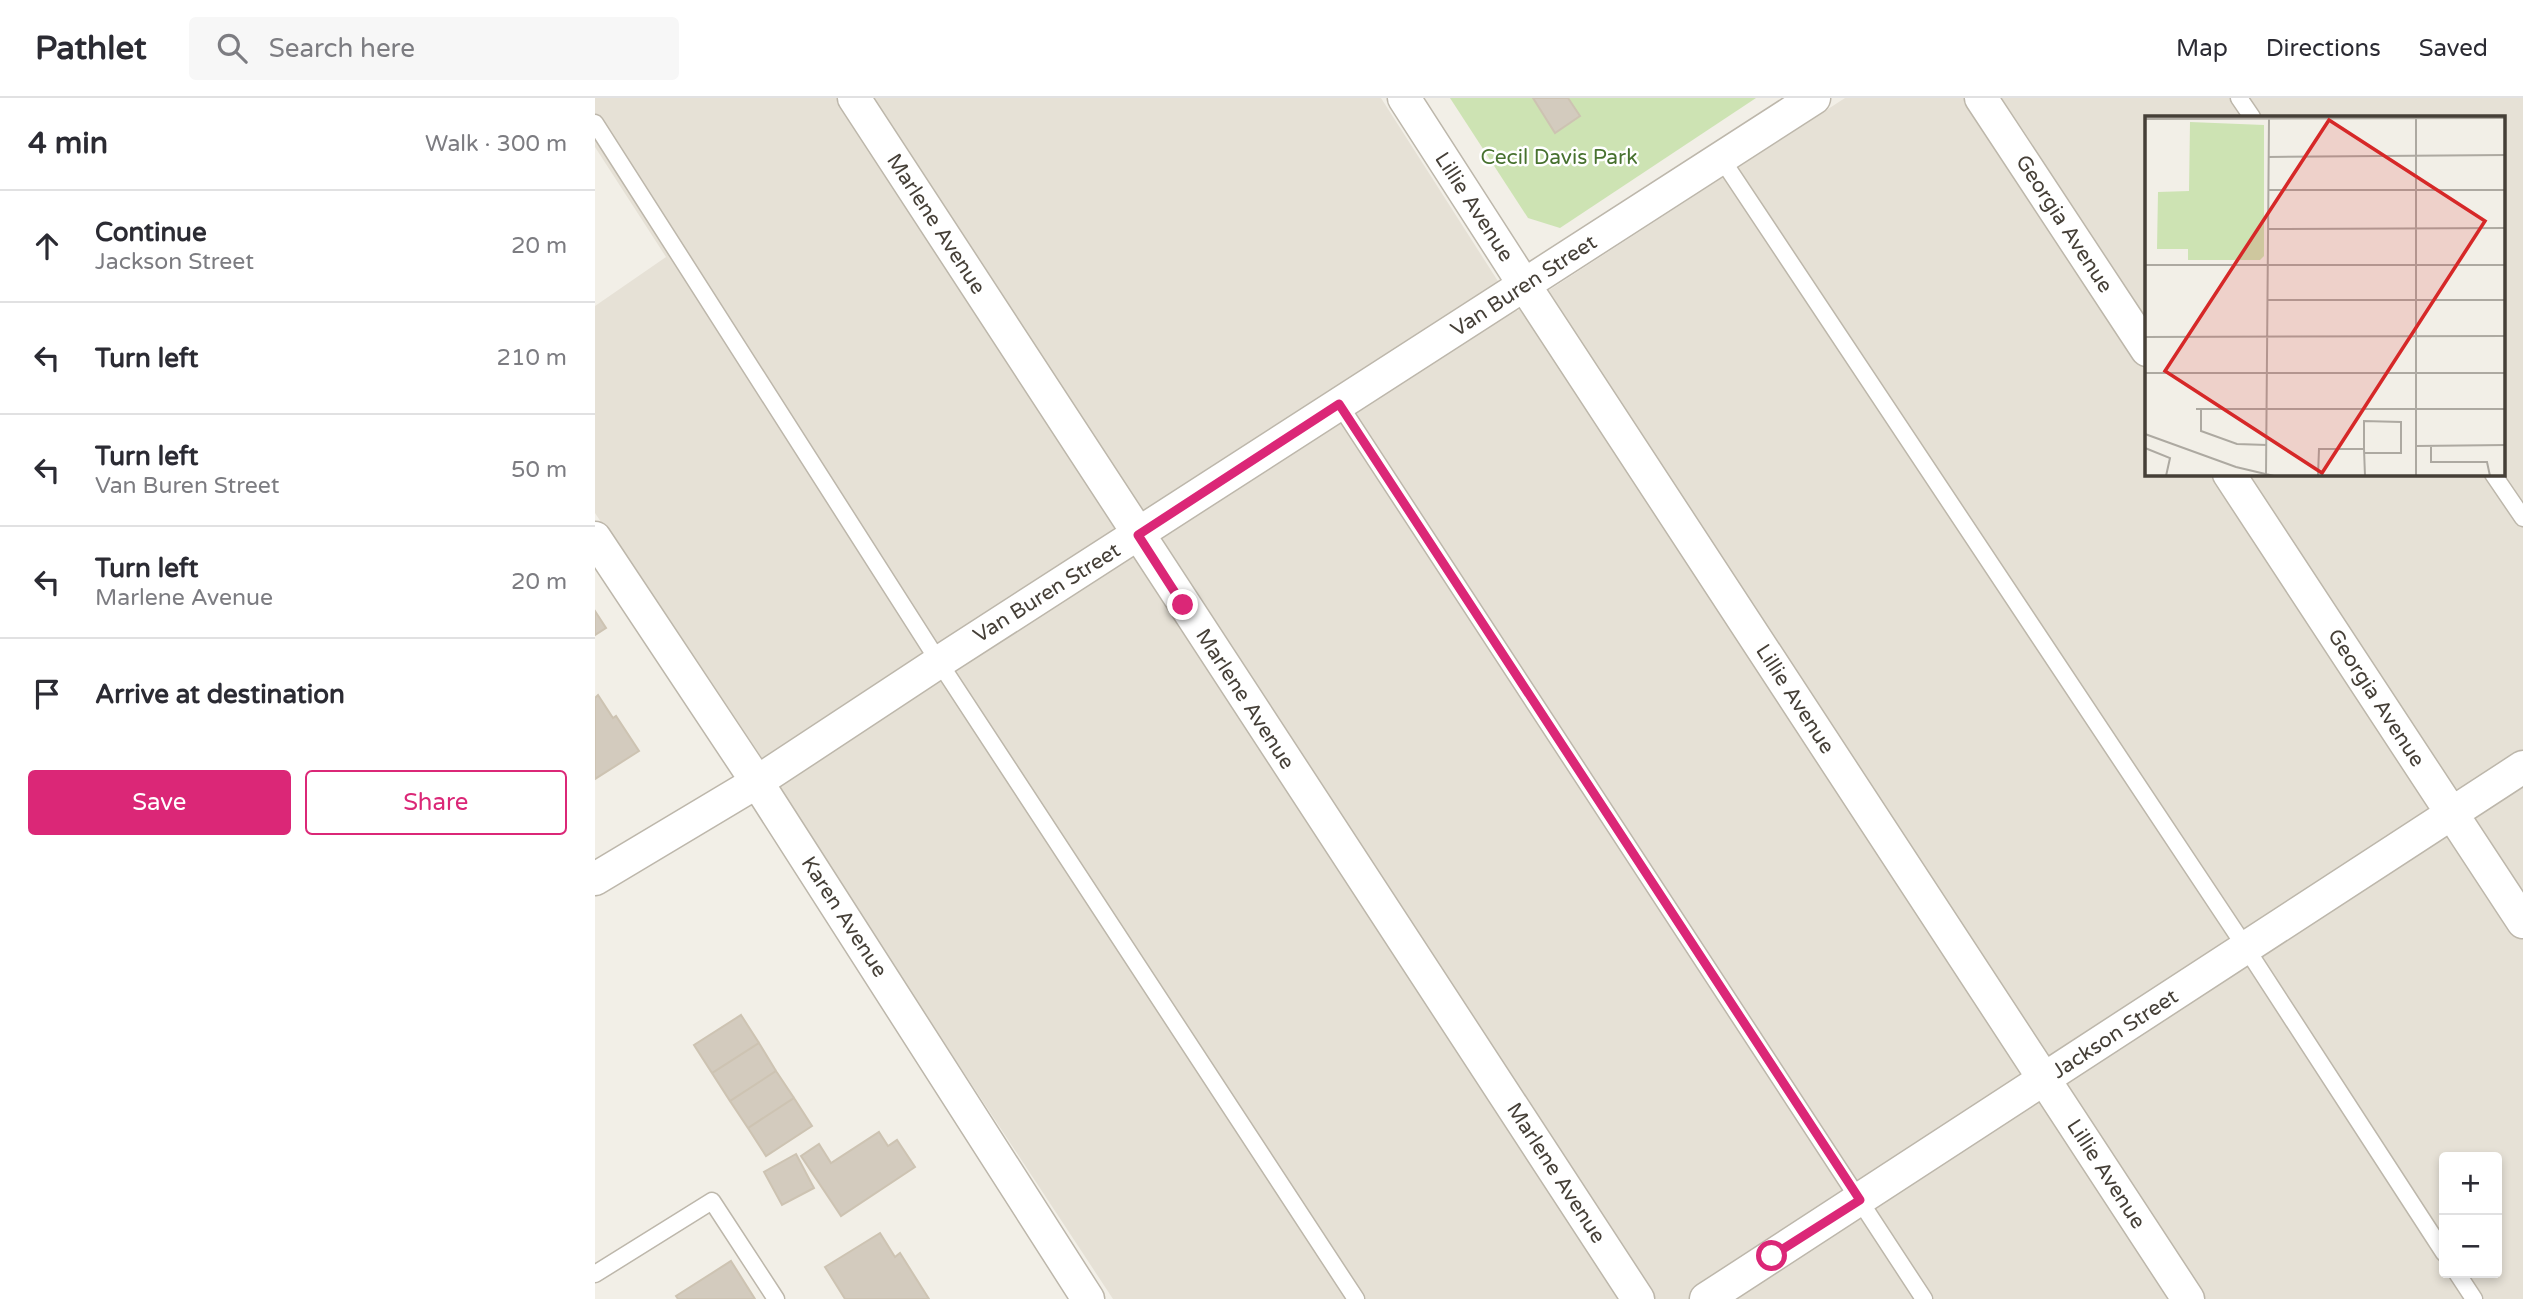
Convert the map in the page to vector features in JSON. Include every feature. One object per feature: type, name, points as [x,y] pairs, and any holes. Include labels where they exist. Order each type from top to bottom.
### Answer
[{"type":"street","name":"Marlene Avenue","points":[[854,98],[1639,1299]]},
{"type":"street","name":"Lillie Avenue","points":[[1404,98],[2188,1299]]},
{"type":"street","name":"Van Buren Street","points":[[595,878],[757,782],[1814,98]]},
{"type":"street","name":"Georgia Avenue","points":[[1981,98],[2145,347]]},
{"type":"street","name":"Georgia Avenue","points":[[2230,476],[2523,922]]},
{"type":"street","name":"Karen Avenue","points":[[595,538],[757,782],[1088,1299]]},
{"type":"street","name":"Jackson Street","points":[[1706,1299],[2523,767]]},
{"type":"lane","points":[[2239,98],[2251,116]]},
{"type":"lane","points":[[595,122],[939,662],[1356,1299]]},
{"type":"lane","points":[[1721,158],[2246,948],[2439,1245]]},
{"type":"lane","points":[[1339,404],[1924,1299]]},
{"type":"lane","points":[[2494,476],[2523,518]]},
{"type":"lane","points":[[595,1273],[712,1201],[776,1299]]},
{"type":"lane","points":[[2460,1278],[2474,1299]]},
{"type":"shaded area","points":[[595,98],[1381,98],[1517,311],[1845,98],[2523,98],[2523,1299],[1113,1299],[595,513],[595,306],[666,257],[595,147]]},
{"type":"green space","name":"Cecil Davis Park","points":[[1450,98],[1756,98],[1560,228],[1528,218]]},
{"type":"building","points":[[1533,98],[1568,98],[1580,116],[1555,133]]},
{"type":"building","points":[[595,611],[606,628],[595,635]]},
{"type":"building","points":[[598,695],[613,718],[616,716],[639,751],[595,779],[595,698]]},
{"type":"building","points":[[741,1015],[759,1043],[712,1073],[694,1045]]},
{"type":"building","points":[[759,1043],[776,1071],[730,1101],[712,1073]]},
{"type":"building","points":[[776,1071],[794,1098],[748,1128],[730,1101]]},
{"type":"building","points":[[794,1098],[812,1126],[766,1156],[748,1128]]},
{"type":"building","points":[[879,1132],[888,1146],[897,1140],[915,1167],[841,1216],[801,1156],[819,1144],[831,1163]]},
{"type":"building","points":[[796,1154],[814,1188],[782,1205],[764,1172]]},
{"type":"building","points":[[880,1233],[895,1257],[900,1253],[929,1299],[845,1299],[825,1267]]},
{"type":"building","points":[[731,1261],[755,1299],[678,1299],[676,1296]]},
{"type":"route","points":[[1183,605],[1138,535],[1339,404],[1860,1200],[1772,1256]]}]
